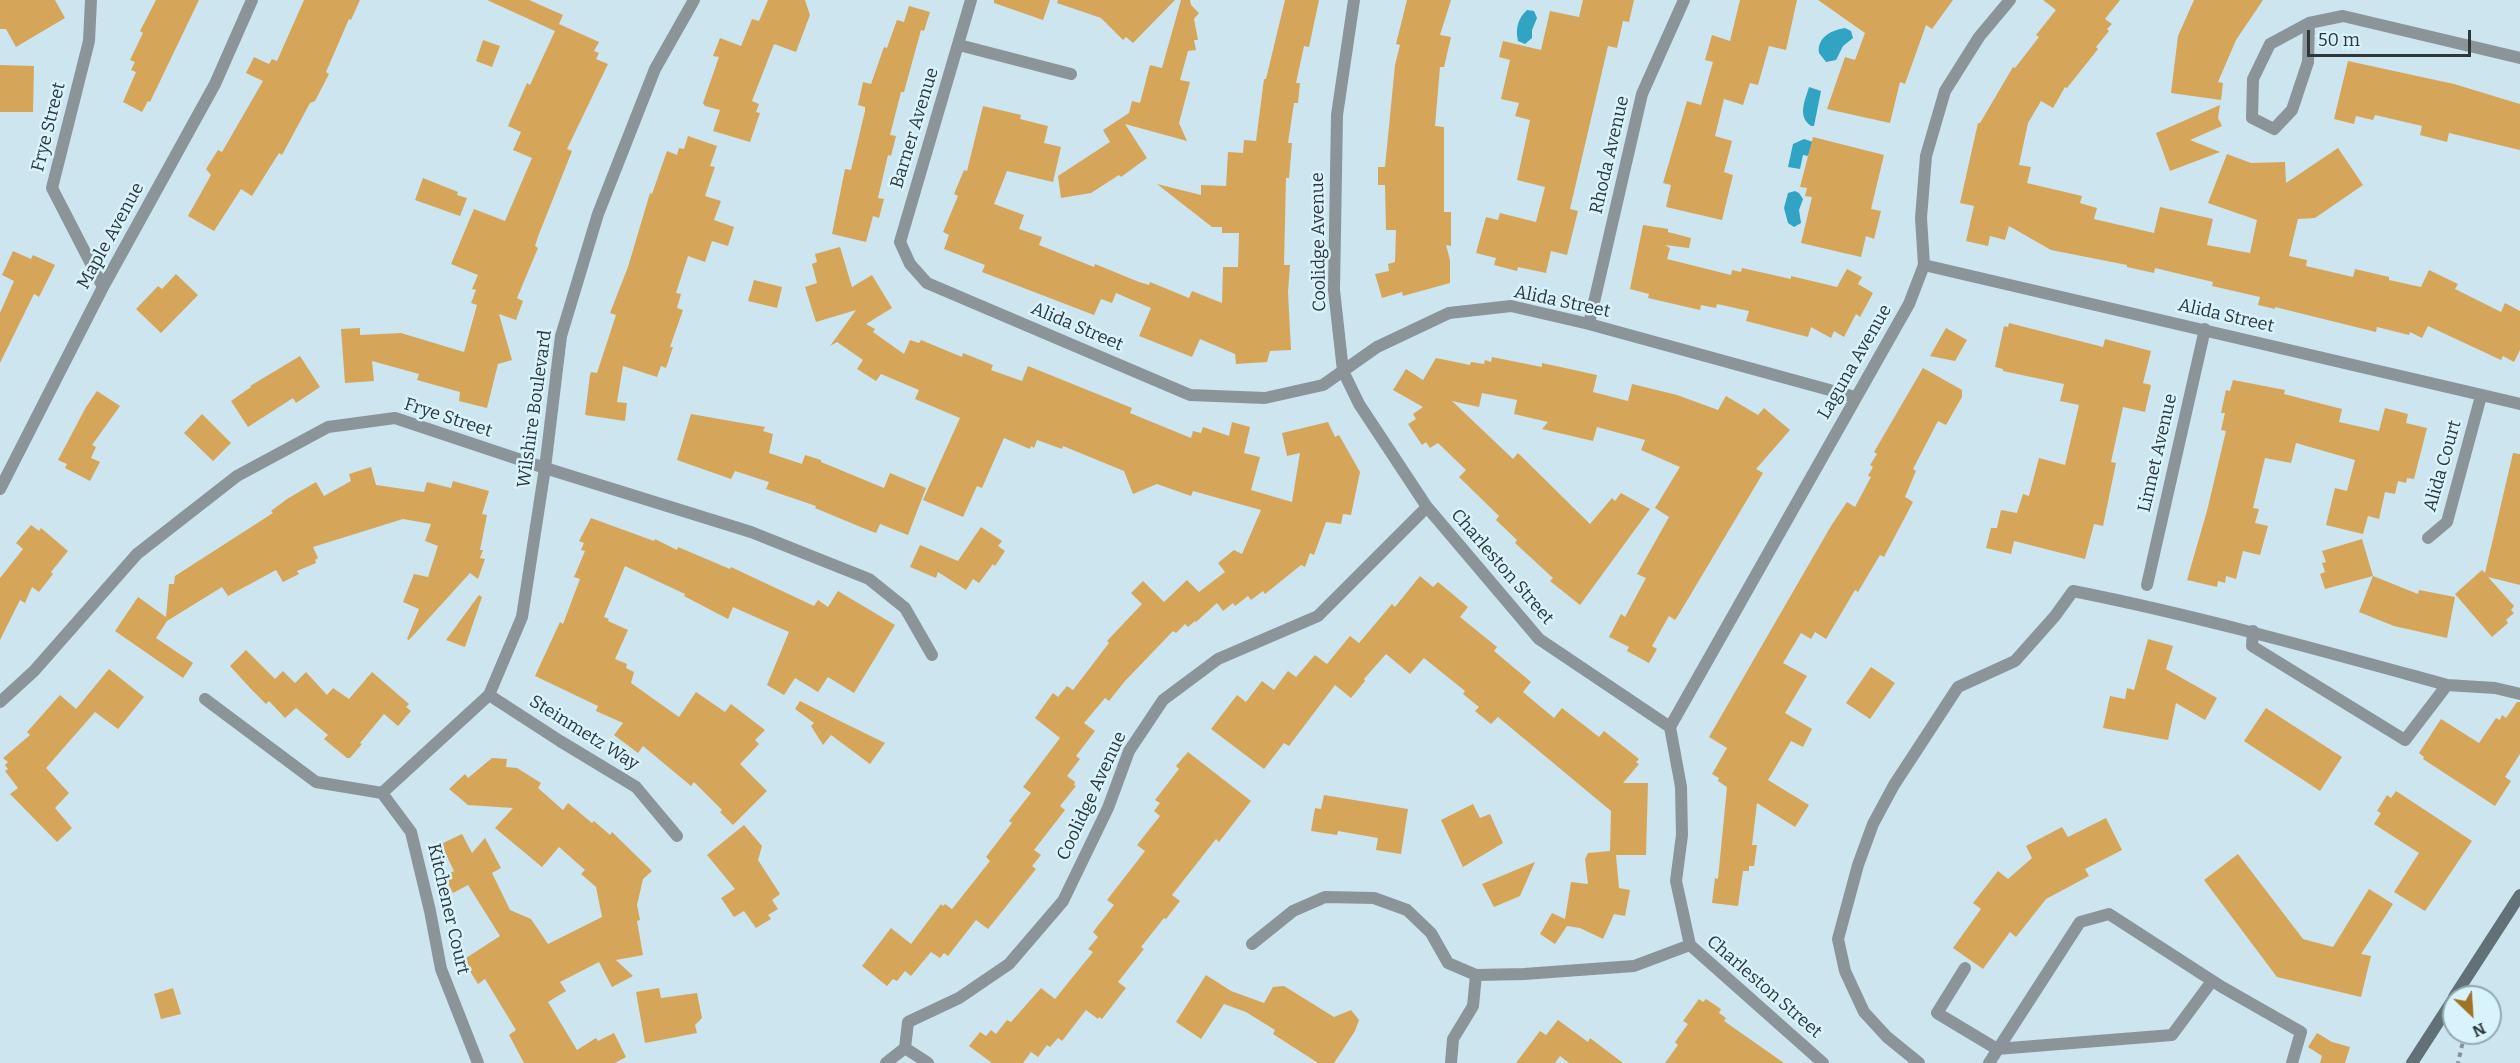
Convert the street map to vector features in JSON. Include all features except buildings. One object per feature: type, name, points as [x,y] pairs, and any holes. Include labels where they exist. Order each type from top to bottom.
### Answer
[{"type":"main road","points":[[2462,985],[2520,895]]},
{"type":"main road","points":[[2412,1063],[2442,1017]]},
{"type":"street","name":"Frye Street","points":[[91,0],[89,41],[52,189],[103,287]]},
{"type":"street","name":"Maple Avenue","points":[[0,489],[103,287],[215,84],[252,0]]},
{"type":"street","name":"Wilshire Boulevard","points":[[382,793],[489,695],[522,617],[545,468],[561,336],[598,214],[655,69],[694,0]]},
{"type":"street","name":"Barner Avenue","points":[[910,264],[900,242],[971,0]]},
{"type":"street","name":"Coolidge Avenue","points":[[905,1048],[908,1022],[959,998],[1009,964],[1064,901],[1108,808],[1129,750],[1163,700],[1218,659],[1318,616],[1427,507],[1359,404],[1343,371],[1334,290],[1337,115],[1354,0]]},
{"type":"street","name":"Rhoda Avenue","points":[[1589,324],[1642,94],[1684,0]]},
{"type":"street","name":"Laguna Avenue","points":[[1670,727],[1909,304],[1924,265],[1921,218],[1926,156],[1946,91],[1979,37],[2010,0]]},
{"type":"street","points":[[2309,23],[2308,62],[2292,110],[2274,129],[2252,118],[2253,79],[2270,44],[2309,23],[2343,16],[2520,58]]},
{"type":"street","points":[[959,45],[1071,75]]},
{"type":"street","name":"Alida Street","points":[[910,264],[927,283],[1190,395],[1265,398],[1323,386],[1377,347],[1449,313],[1511,306],[1589,324],[1855,397]]},
{"type":"street","name":"Alida Street","points":[[1924,265],[2520,404]]},
{"type":"street","name":"Linnet Avenue","points":[[2144,605],[2146,585],[2205,329]]},
{"type":"street","name":"Alida Court","points":[[2428,538],[2447,522],[2481,396]]},
{"type":"street","name":"Frye Street","points":[[0,702],[34,671],[137,554],[237,476],[328,427],[395,418],[545,468],[751,532],[869,579],[904,608],[932,655]]},
{"type":"street","name":"Charleston Street","points":[[1427,507],[1539,639],[1670,727],[1681,787],[1682,835],[1676,881],[1690,945],[1823,1063]]},
{"type":"street","points":[[1919,1063],[1887,1037],[1864,1012],[1845,971],[1838,939],[1858,865],[1873,824],[1894,785],[1958,687],[2015,661],[2055,616],[2073,591],[2144,605],[2253,632],[2447,685],[2495,687],[2520,694]]},
{"type":"street","points":[[2253,632],[2252,646],[2406,740],[2447,685]]},
{"type":"street","name":"Steinmetz Way","points":[[489,695],[636,787],[677,836]]},
{"type":"street","points":[[205,699],[316,782],[382,793]]},
{"type":"street","name":"Kitchener Court","points":[[382,793],[411,832],[441,969],[478,1063]]},
{"type":"street","points":[[1252,944],[1293,911],[1325,897],[1374,898],[1407,910],[1431,933],[1448,963],[1476,975],[1634,966],[1690,945]]},
{"type":"street","points":[[1989,1063],[2080,922],[2109,914],[2212,981],[2301,1032],[2292,1063]]},
{"type":"street","points":[[1965,968],[1937,1013],[1997,1049],[2172,1035],[2212,981]]},
{"type":"street","points":[[1451,1063],[1453,1039],[1473,1005],[1476,975]]},
{"type":"street","points":[[886,1063],[905,1048],[928,1063]]},
{"type":"path","points":[[2437,1025],[2463,1041],[2458,1063]]},
{"type":"water","points":[[1527,10],[1534,11],[1537,18],[1532,30],[1532,38],[1525,44],[1518,41],[1517,32],[1519,20]]},
{"type":"water","points":[[1845,28],[1851,31],[1853,38],[1843,46],[1836,60],[1826,62],[1819,53],[1820,43],[1826,35]]},
{"type":"water","points":[[1809,87],[1821,91],[1814,126],[1807,122],[1803,113]]},
{"type":"water","points":[[1804,139],[1813,142],[1808,156],[1803,155],[1800,169],[1788,167],[1793,144]]},
{"type":"water","points":[[1795,191],[1803,199],[1799,210],[1801,223],[1794,227],[1788,223],[1784,208],[1788,193]]}]
